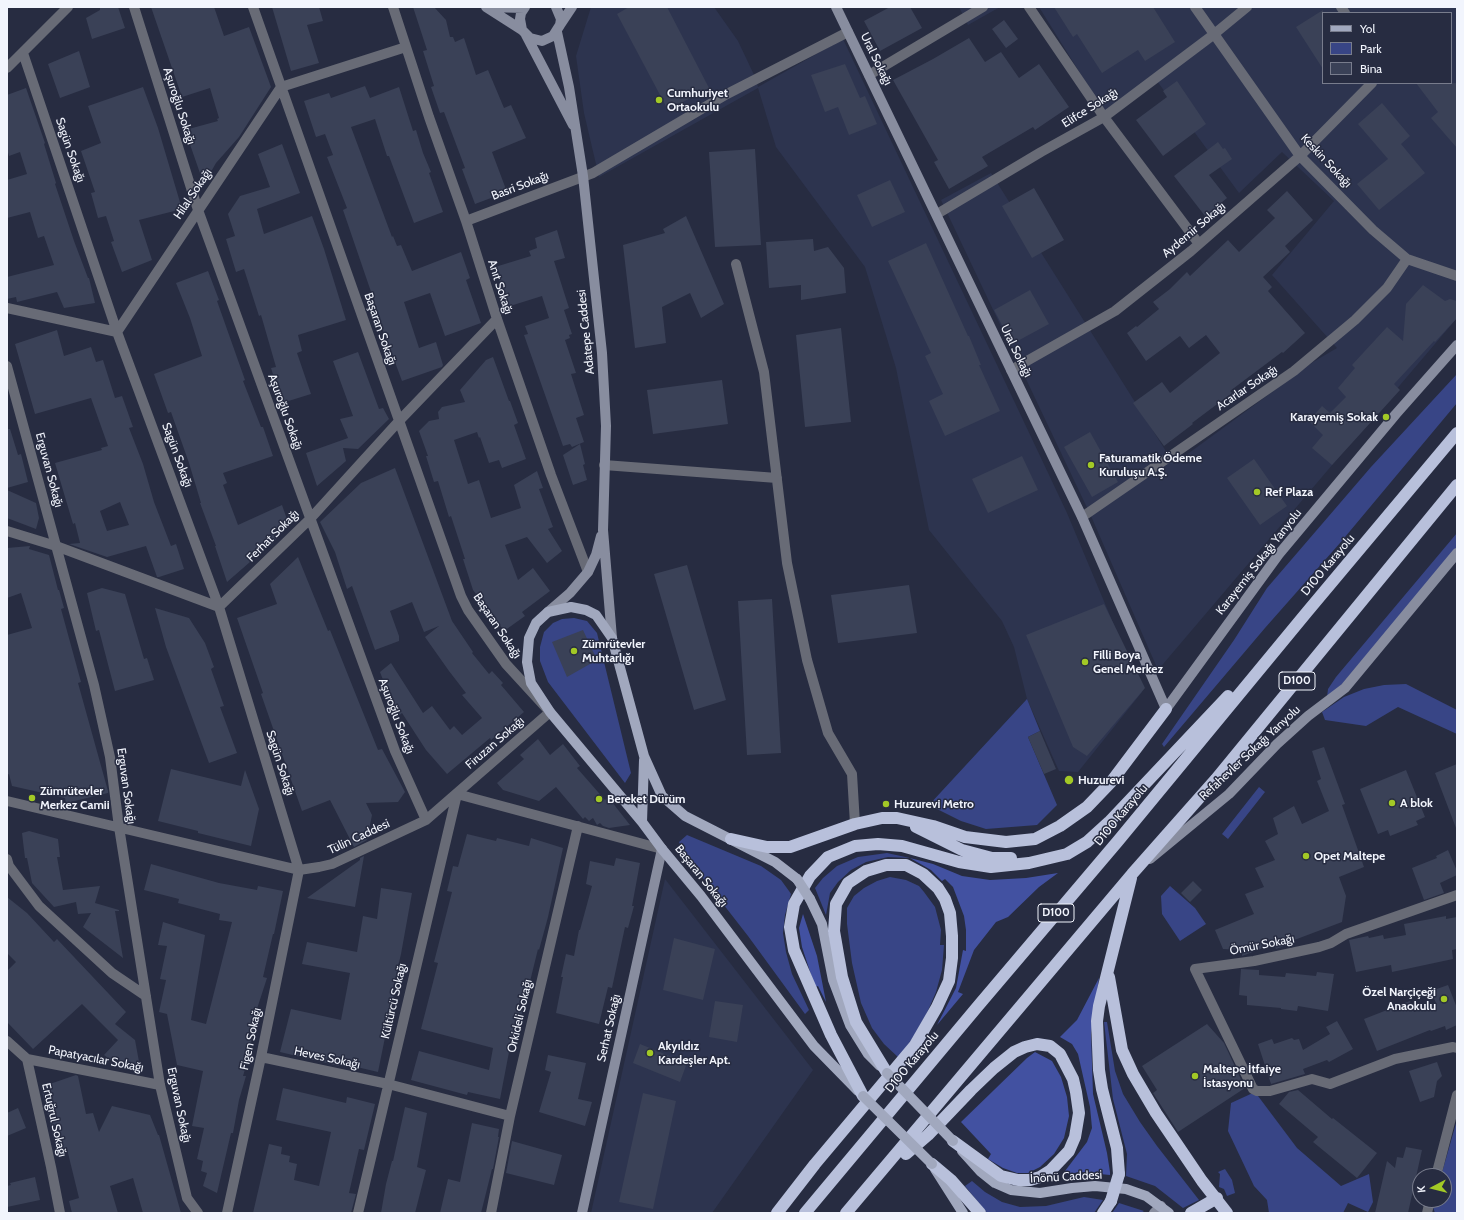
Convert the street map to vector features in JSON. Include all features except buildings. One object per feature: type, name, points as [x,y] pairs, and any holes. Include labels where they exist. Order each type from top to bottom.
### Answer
[{"type":"highway","name":"D100 Karayolu","points":[[805,1213],[1118,841],[1457,433]]},
{"type":"highway","name":"D100","points":[[846,1213],[1132,874],[1222,773],[1457,485]]},
{"type":"highway","points":[[864,1096],[831,1035],[794,950],[790,927],[794,904],[810,876],[828,857],[855,846],[878,844],[902,846],[959,862],[991,867],[1029,864],[1067,854],[1087,842],[1109,822],[1307,612]]},
{"type":"highway","points":[[731,839],[767,847],[790,847],[855,824],[882,818],[897,818],[933,826],[965,837],[1006,842],[1034,839],[1060,826],[1087,807],[1111,782],[1166,709]]},
{"type":"highway","points":[[897,818],[962,850],[992,858],[1036,856],[1077,844],[1109,822]]},
{"type":"highway","points":[[776,1213],[815,1164],[915,1046],[937,1008],[949,981],[952,958],[952,936],[950,913],[945,899],[938,888],[923,874],[906,865],[886,865],[866,871],[848,883],[836,904],[834,931],[842,977],[856,1022],[887,1073]]},
{"type":"highway","points":[[1103,1213],[1111,1201],[1119,1174],[1117,1148],[1102,1089],[1097,1047],[1097,1021],[1099,1006],[1132,874]]},
{"type":"highway","points":[[1108,973],[1122,1050],[1133,1074],[1156,1113],[1202,1181],[1217,1198],[1227,1213]]},
{"type":"highway","points":[[873,1182],[928,1135],[971,1090],[1014,1052],[1037,1044],[1050,1046],[1060,1054],[1073,1079],[1079,1113],[1075,1137],[1069,1151],[1051,1170],[1040,1177],[1030,1180],[1018,1180],[1001,1176],[953,1141]]},
{"type":"highway","points":[[932,1164],[950,1180],[980,1213]]},
{"type":"highway","points":[[1191,1213],[1217,1198]]},
{"type":"main road","points":[[486,7],[536,40],[542,41],[548,39],[558,29],[572,7]]},
{"type":"main road","points":[[486,7],[524,8],[520,19],[524,32]]},
{"type":"main road","name":"Adatepe Caddesi","points":[[556,7],[561,19],[558,29],[583,176],[605,388],[606,426],[603,530],[612,638]]},
{"type":"main road","name":"Ural Sokağı","points":[[836,7],[1082,517],[1166,709]]},
{"type":"main road","name":"Adatepe Caddesi","points":[[524,32],[576,132]]},
{"type":"main road","name":"Karayemiş Sokağı Yanyolu","points":[[1166,709],[1279,554],[1396,414],[1457,345]]},
{"type":"main road","name":"Adatepe Caddesi","points":[[550,712],[531,683],[527,662],[529,638],[536,623],[570,593],[588,572],[596,555],[603,530]]},
{"type":"main road","name":"Refahevler Sokağı Yanyolu","points":[[1132,874],[1230,794],[1277,744],[1308,716],[1345,688],[1457,553]]},
{"type":"main road","points":[[548,612],[571,607],[586,610],[596,616],[612,638],[644,756],[642,822]]},
{"type":"main road","name":"Başaran Sokağı","points":[[550,712],[642,822],[723,924],[814,1046],[932,1164],[963,1213]]},
{"type":"main road","name":"İnönü Caddesi","points":[[644,756],[662,796],[685,816],[775,862],[797,879],[810,899],[822,924],[833,980],[850,1025],[868,1054],[953,1141],[980,1171],[995,1183],[1011,1190],[1040,1193],[1095,1186],[1126,1189],[1146,1196],[1161,1211]]},
{"type":"main road","name":"Serhat Sokağı","points":[[582,1213],[662,849]]},
{"type":"street","points":[[7,68],[68,7]]},
{"type":"street","name":"Aşuroğlu Sokağı","points":[[134,7],[198,210],[395,751],[426,820]]},
{"type":"street","name":"Başaran Sokağı","points":[[253,7],[461,596],[468,610],[506,664],[550,712]]},
{"type":"street","name":"Anıt Sokağı","points":[[393,7],[466,221],[497,319],[551,475],[588,572]]},
{"type":"street","points":[[869,76],[983,7]]},
{"type":"street","points":[[1029,7],[1104,117],[1199,244]]},
{"type":"street","name":"Keskin Sokağı","points":[[1195,7],[1213,35],[1300,156],[1373,230],[1407,259],[1457,276]]},
{"type":"street","name":"Elifce Sokağı","points":[[937,214],[1041,152],[1104,117],[1213,35],[1246,7]]},
{"type":"street","name":"Basri Sokağı","points":[[466,221],[602,168],[727,94],[848,32]]},
{"type":"street","points":[[281,87],[406,47]]},
{"type":"street","name":"Sagün Sokağı","points":[[23,53],[118,332],[219,606],[271,779],[283,813],[299,870]]},
{"type":"street","name":"Aydemir Sokağı","points":[[1011,370],[1115,311],[1199,244],[1300,156],[1371,84]]},
{"type":"street","name":"Hilal Sokağı","points":[[118,332],[281,87]]},
{"type":"street","name":"Acarlar Sokağı","points":[[1082,517],[1294,371],[1355,320],[1387,288],[1407,259]]},
{"type":"street","points":[[736,264],[764,372],[787,562],[807,660],[828,733],[852,774],[855,824]]},
{"type":"street","points":[[7,308],[118,332]]},
{"type":"street","name":"Ferhat Sokağı","points":[[219,606],[310,518],[399,421],[497,319]]},
{"type":"street","name":"Erguvan Sokağı","points":[[7,366],[94,685],[110,757],[119,827],[160,1085],[187,1198],[198,1213]]},
{"type":"street","points":[[604,465],[777,478]]},
{"type":"street","points":[[7,531],[56,546],[219,606]]},
{"type":"street","name":"Firuzan Sokağı","points":[[457,794],[550,712]]},
{"type":"street","points":[[457,794],[662,849]]},
{"type":"street","name":"Tülin Caddesi","points":[[7,801],[299,870],[332,864],[426,820],[457,794]]},
{"type":"street","name":"Kültürcü Sokağı","points":[[358,1213],[457,794]]},
{"type":"street","name":"Orkideli Sokağı","points":[[491,1213],[510,1116],[578,826]]},
{"type":"street","points":[[7,860],[9,866],[39,906],[112,973],[146,996]]},
{"type":"street","name":"Figen Sokağı","points":[[227,1213],[261,1057],[299,870]]},
{"type":"street","name":"Ömür Sokağı","points":[[1457,895],[1346,934],[1331,943],[1319,947],[1254,961],[1195,969],[1253,1090],[1262,1092],[1270,1091],[1312,1079],[1330,1084],[1395,1059],[1453,1047],[1457,1048]]},
{"type":"street","points":[[7,1041],[27,1059]]},
{"type":"street","name":"Heves Sokağı","points":[[261,1057],[388,1084],[510,1116]]},
{"type":"street","name":"Papatyacılar Sokağı","points":[[27,1059],[160,1085]]},
{"type":"street","name":"Ertuğrul Sokağı","points":[[27,1059],[60,1213]]},
{"type":"street","points":[[1438,1168],[1457,1095]]},
{"type":"shaded area","points":[[591,7],[714,7],[738,41],[756,79],[758,87],[843,39],[1067,513],[1142,692],[1078,772],[1059,771],[1027,699],[1014,647],[1002,621],[929,530],[896,368],[865,267],[776,147],[758,88],[599,177],[584,113],[576,56]]},
{"type":"shaded area","points":[[959,7],[1000,7],[968,25]]},
{"type":"shaded area","points":[[1039,7],[1457,7],[1457,318],[1158,670],[1091,516],[941,200],[991,173],[1174,464],[1313,362],[1337,348],[1272,275],[1334,201],[1282,152],[1239,193],[1157,81],[1106,115]]},
{"type":"shaded area","points":[[910,858],[933,864],[962,876],[990,880],[1026,878],[1058,873],[1039,887],[1008,917],[996,922],[974,950],[958,992],[963,994],[937,1025],[956,988],[963,950],[966,951],[964,916],[953,887],[945,879],[942,881],[931,870]]},
{"type":"shaded area","points":[[665,879],[813,1070],[712,1213],[591,1213]]},
{"type":"shaded area","points":[[803,914],[817,956],[826,1002],[818,986],[815,987],[802,947],[799,928]]},
{"type":"shaded area","points":[[1099,978],[1091,1034],[1093,1094],[1107,1153],[1110,1175],[1080,1172],[1062,1175],[1087,1142],[1092,1128],[1090,1107],[1078,1054],[1072,1044],[1060,1037],[1077,1020]]},
{"type":"shaded area","points":[[1035,1052],[1052,1061],[1061,1077],[1067,1097],[1069,1116],[1064,1138],[1054,1154],[1040,1167],[1028,1173],[1017,1173],[1003,1168],[988,1159],[991,1154],[961,1122]]},
{"type":"green space","points":[[1457,374],[1457,403],[1340,543],[1265,628],[1164,747],[1162,744],[1234,640],[1267,588],[1371,467]]},
{"type":"green space","points":[[1457,533],[1457,548],[1337,690],[1327,697],[1328,689],[1336,677]]},
{"type":"green space","points":[[574,618],[587,621],[597,633],[631,773],[625,783],[548,682],[540,661],[540,647],[544,632],[553,623],[562,619]]},
{"type":"green space","points":[[1406,684],[1457,710],[1457,734],[1398,707],[1366,726],[1325,720],[1322,712],[1344,697],[1364,689],[1384,685]]},
{"type":"green space","points":[[1027,699],[1040,731],[1028,737],[1057,805],[1037,825],[986,829],[961,821],[929,805]]},
{"type":"green space","points":[[1259,787],[1265,792],[1228,839],[1222,834]]},
{"type":"green space","points":[[687,835],[761,866],[781,880],[791,894],[785,915],[783,933],[792,974],[809,1010],[805,1014],[748,936],[685,855],[679,842]]},
{"type":"green space","points":[[887,853],[910,858],[888,857],[866,862],[851,870],[838,882],[830,893],[826,915],[815,888],[823,878],[837,866],[858,857]]},
{"type":"green space","points":[[890,877],[906,880],[919,886],[924,892],[935,907],[941,930],[940,945],[944,945],[942,970],[936,992],[927,1013],[899,1058],[884,1044],[872,1028],[861,1003],[852,963],[847,924],[847,908],[854,896],[864,888],[877,881]]},
{"type":"green space","points":[[1170,886],[1195,908],[1206,924],[1180,941],[1162,914],[1161,896]]},
{"type":"green space","points":[[1104,1022],[1107,1022],[1115,1071],[1123,1094],[1157,1146],[1199,1200],[1183,1208],[1155,1186],[1126,1176],[1127,1154],[1113,1099]]},
{"type":"green space","points":[[1255,1092],[1297,1148],[1341,1186],[1369,1174],[1373,1202],[1368,1212],[1348,1203],[1343,1213],[1269,1213],[1267,1200],[1254,1186],[1228,1131],[1231,1103]]},
{"type":"green space","points":[[1457,1120],[1457,1213],[1435,1213],[1433,1208],[1452,1208],[1452,1168],[1443,1168]]},
{"type":"green space","points":[[1225,1169],[1232,1180],[1235,1193],[1227,1196],[1224,1189],[1219,1187],[1220,1174],[1218,1172]]},
{"type":"green space","points":[[972,1181],[985,1192],[1002,1202],[1020,1207],[1046,1206],[1084,1197],[1103,1200],[1094,1213],[987,1213],[965,1186]]},
{"type":"green space","points":[[1119,1203],[1144,1211],[1141,1213],[1112,1213]]},
{"type":"place","name":"Cumhuriyet Ortaokulu","points":[[659,100]]},
{"type":"place","name":"Karayemiş Sokak","points":[[1386,417]]},
{"type":"place","name":"Faturamatik Ödeme Kuruluşu A.Ş.","points":[[1091,465]]},
{"type":"place","name":"Ref Plaza","points":[[1257,492]]},
{"type":"place","name":"Zümrütevler Muhtarlığı","points":[[574,651]]},
{"type":"place","name":"Filli Boya Genel Merkez","points":[[1085,662]]},
{"type":"place","name":"Huzurevi","points":[[1069,780]]},
{"type":"place","name":"Zümrütevler Merkez Camii","points":[[32,798]]},
{"type":"place","name":"Bereket Dürüm","points":[[599,799]]},
{"type":"place","name":"A blok","points":[[1392,803]]},
{"type":"place","name":"Huzurevi Metro","points":[[886,804]]},
{"type":"place","name":"Opet Maltepe","points":[[1306,856]]},
{"type":"place","name":"Özel Narçiçeği Anaokulu","points":[[1444,999]]},
{"type":"place","name":"Akyıldız Kardeşler Apt.","points":[[650,1053]]},
{"type":"place","name":"Maltepe İtfaiye İstasyonu","points":[[1195,1076]]}]
